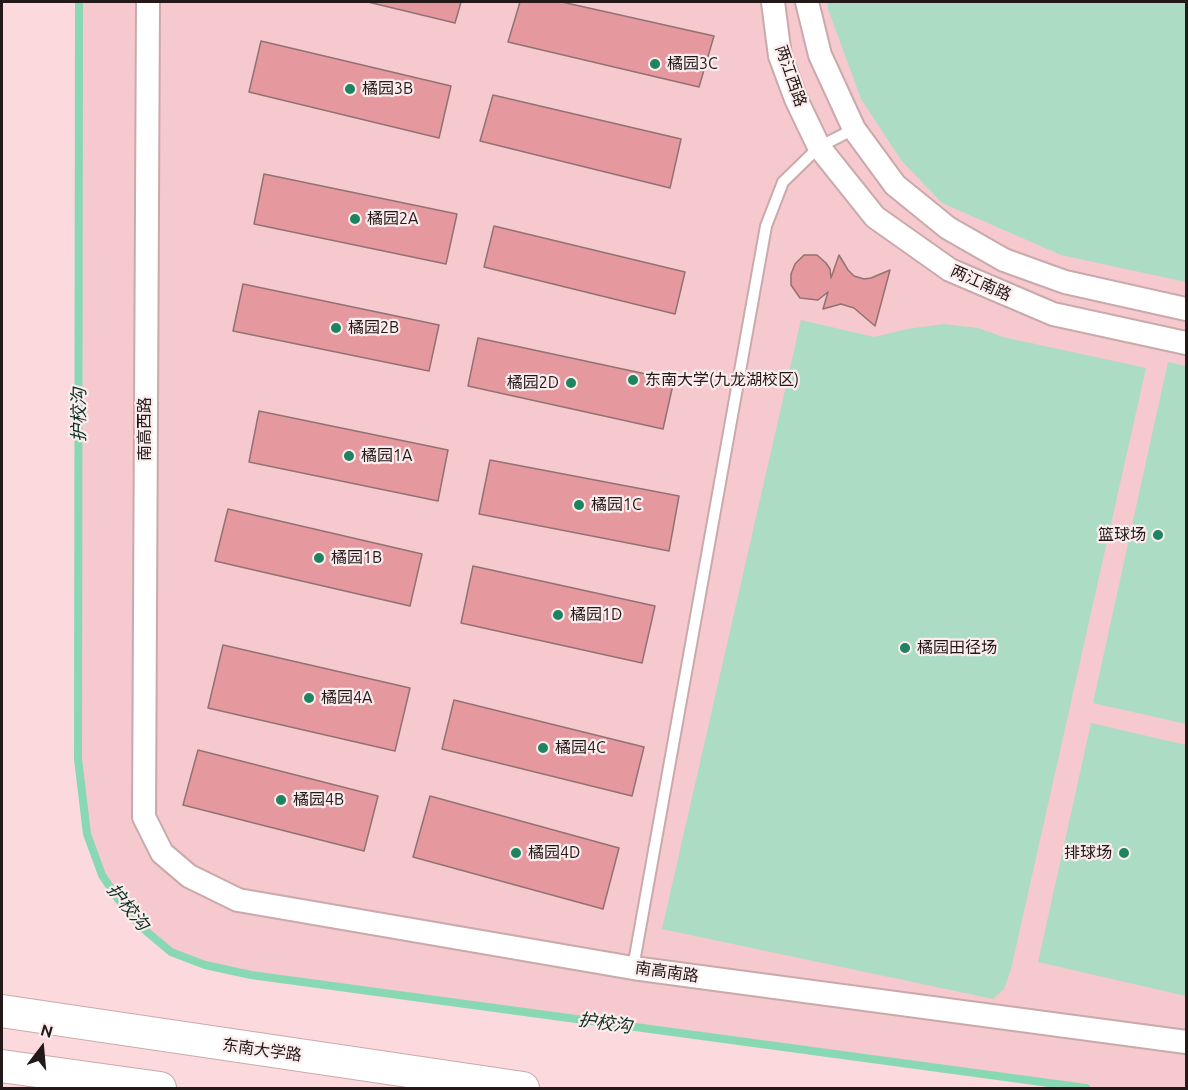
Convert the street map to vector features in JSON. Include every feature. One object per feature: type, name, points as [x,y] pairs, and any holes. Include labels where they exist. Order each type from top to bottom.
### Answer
[{"type":"main road","name":"东南大学路","points":[[2,1011],[523,1089]]},
{"type":"main road","points":[[2,1066],[160,1089]]},
{"type":"street","name":"南高西路","points":[[148,2],[144,817],[162,853]]},
{"type":"street","name":"两江西路","points":[[769,2],[780,56],[796,99],[819,147]]},
{"type":"street","name":"两江西路","points":[[807,2],[820,55],[855,129]]},
{"type":"street","name":"两江南路","points":[[855,129],[895,185],[948,228],[1004,260],[1065,282],[1186,309]]},
{"type":"street","name":"两江南路","points":[[819,147],[875,217],[950,270],[1053,314],[1186,343]]},
{"type":"street","name":"南高南路","points":[[162,853],[189,876],[238,900],[633,968],[1186,1042]]},
{"type":"lane","points":[[633,968],[766,226],[783,182],[819,147],[855,129]]},
{"type":"shaded area","name":"东南大学(九龙湖校区)","points":[[79,2],[1186,2],[1186,1088],[1087,1088],[251,975],[205,965],[171,952],[140,926],[102,875],[87,834],[78,759]]},
{"type":"green space","points":[[828,2],[1186,2],[1186,282],[1061,255],[942,203],[901,160],[861,99],[828,9]]},
{"type":"green space","name":"橘园田径场","points":[[801,320],[874,337],[907,329],[944,324],[978,328],[1003,337],[1146,368],[1011,969],[1004,989],[993,999],[662,929]]},
{"type":"green space","name":"篮球场","points":[[1168,362],[1186,366],[1186,724],[1093,703]]},
{"type":"green space","name":"排球场","points":[[1091,723],[1186,745],[1186,996],[1038,962]]},
{"type":"building","points":[[368,2],[461,2],[455,23]]},
{"type":"building","name":"橘园3C","points":[[520,2],[562,2],[714,36],[699,87],[508,42]]},
{"type":"building","name":"橘园3B","points":[[261,41],[451,86],[439,138],[249,92]]},
{"type":"building","points":[[493,95],[681,139],[670,188],[480,141]]},
{"type":"building","name":"橘园2A","points":[[264,174],[457,214],[446,264],[254,224]]},
{"type":"building","points":[[494,226],[685,272],[675,314],[484,267]]},
{"type":"building","points":[[804,255],[817,255],[830,269],[831,278],[839,255],[854,276],[864,279],[890,270],[875,326],[854,308],[841,304],[823,309],[828,292],[818,300],[800,298],[791,285],[791,274],[795,264]]},
{"type":"building","name":"橘园2B","points":[[243,284],[439,325],[429,371],[233,331]]},
{"type":"building","name":"橘园2D","points":[[478,338],[674,380],[663,429],[468,386]]},
{"type":"building","name":"橘园1A","points":[[259,411],[448,450],[438,501],[249,462]]},
{"type":"building","name":"橘园1C","points":[[490,460],[679,496],[669,551],[479,514]]},
{"type":"building","name":"橘园1B","points":[[228,509],[422,554],[410,606],[215,561]]},
{"type":"building","name":"橘园1D","points":[[473,566],[655,606],[642,663],[461,623]]},
{"type":"building","name":"橘园4A","points":[[223,645],[410,688],[395,751],[208,708]]},
{"type":"building","name":"橘园4C","points":[[454,700],[644,747],[632,796],[442,749]]},
{"type":"building","name":"橘园4B","points":[[198,750],[378,796],[364,851],[183,805]]},
{"type":"building","name":"橘园4D","points":[[430,796],[619,848],[603,909],[413,857]]},
{"type":"waterway","name":"护校沟","points":[[79,2],[78,759],[87,834],[102,875],[140,926],[171,952],[205,965],[251,975],[1086,1088]]},
{"type":"place","name":"橘园3C","points":[[655,64]]},
{"type":"place","name":"橘园3B","points":[[350,89]]},
{"type":"place","name":"橘园2A","points":[[355,219]]},
{"type":"place","name":"橘园2B","points":[[336,328]]},
{"type":"place","name":"东南大学(九龙湖校区)","points":[[633,380]]},
{"type":"place","name":"橘园2D","points":[[571,383]]},
{"type":"place","name":"橘园1A","points":[[349,456]]},
{"type":"place","name":"橘园1C","points":[[579,505]]},
{"type":"place","name":"篮球场","points":[[1158,535]]},
{"type":"place","name":"橘园1B","points":[[319,558]]},
{"type":"place","name":"橘园1D","points":[[558,615]]},
{"type":"place","name":"橘园田径场","points":[[905,648]]},
{"type":"place","name":"橘园4A","points":[[309,698]]},
{"type":"place","name":"橘园4C","points":[[543,748]]},
{"type":"place","name":"橘园4B","points":[[281,800]]},
{"type":"place","name":"橘园4D","points":[[516,853]]},
{"type":"place","name":"排球场","points":[[1124,853]]}]
